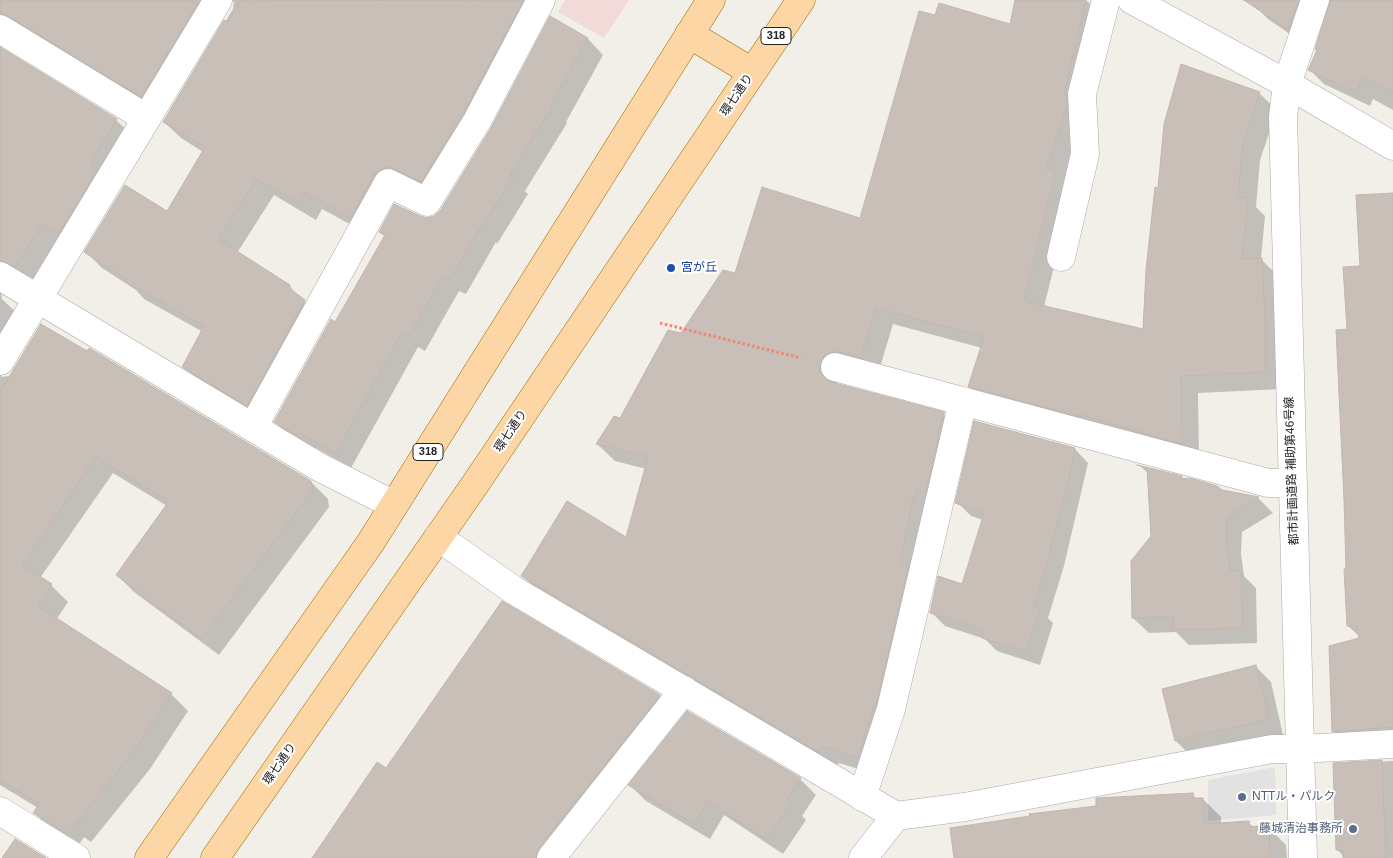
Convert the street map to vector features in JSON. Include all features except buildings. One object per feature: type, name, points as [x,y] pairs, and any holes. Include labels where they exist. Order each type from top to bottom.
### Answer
[{"type":"main road","name":"318","points":[[149,858],[366,550],[711,0]]},
{"type":"main road","name":"環七通り","points":[[214,858],[481,475],[801,0]]},
{"type":"main road","points":[[689,34],[752,72]]},
{"type":"street","points":[[0,361],[218,0]]},
{"type":"street","points":[[253,426],[388,183],[427,202],[477,121],[541,0]]},
{"type":"street","points":[[1061,257],[1085,154],[1082,94],[1106,0]]},
{"type":"street","points":[[1132,0],[1287,84],[1393,146]]},
{"type":"street","name":"都市計画道路 補助第46号線","points":[[1303,858],[1284,117],[1287,84],[1315,0]]},
{"type":"street","points":[[0,29],[146,118]]},
{"type":"street","points":[[0,276],[319,467],[394,505]]},
{"type":"street","points":[[835,367],[1268,483],[1292,482]]},
{"type":"street","points":[[862,797],[891,709],[963,401]]},
{"type":"street","points":[[438,537],[515,591],[896,816],[965,807],[1272,749],[1301,750],[1393,744]]},
{"type":"street","points":[[551,858],[684,690]]},
{"type":"street","points":[[0,811],[76,858]]},
{"type":"street","points":[[863,858],[896,816]]},
{"type":"path","points":[[660,323],[835,367]]},
{"type":"shaded area","points":[[565,0],[629,0],[604,38],[558,12]]},
{"type":"shaded area","name":"NTTル・パルク","points":[[1275,767],[1276,815],[1208,821],[1208,780]]},
{"type":"place","name":"宮が丘","points":[[671,268]]},
{"type":"place","name":"NTTル・パルク","points":[[1242,797]]},
{"type":"place","name":"藤城清治事務所","points":[[1353,829]]}]
